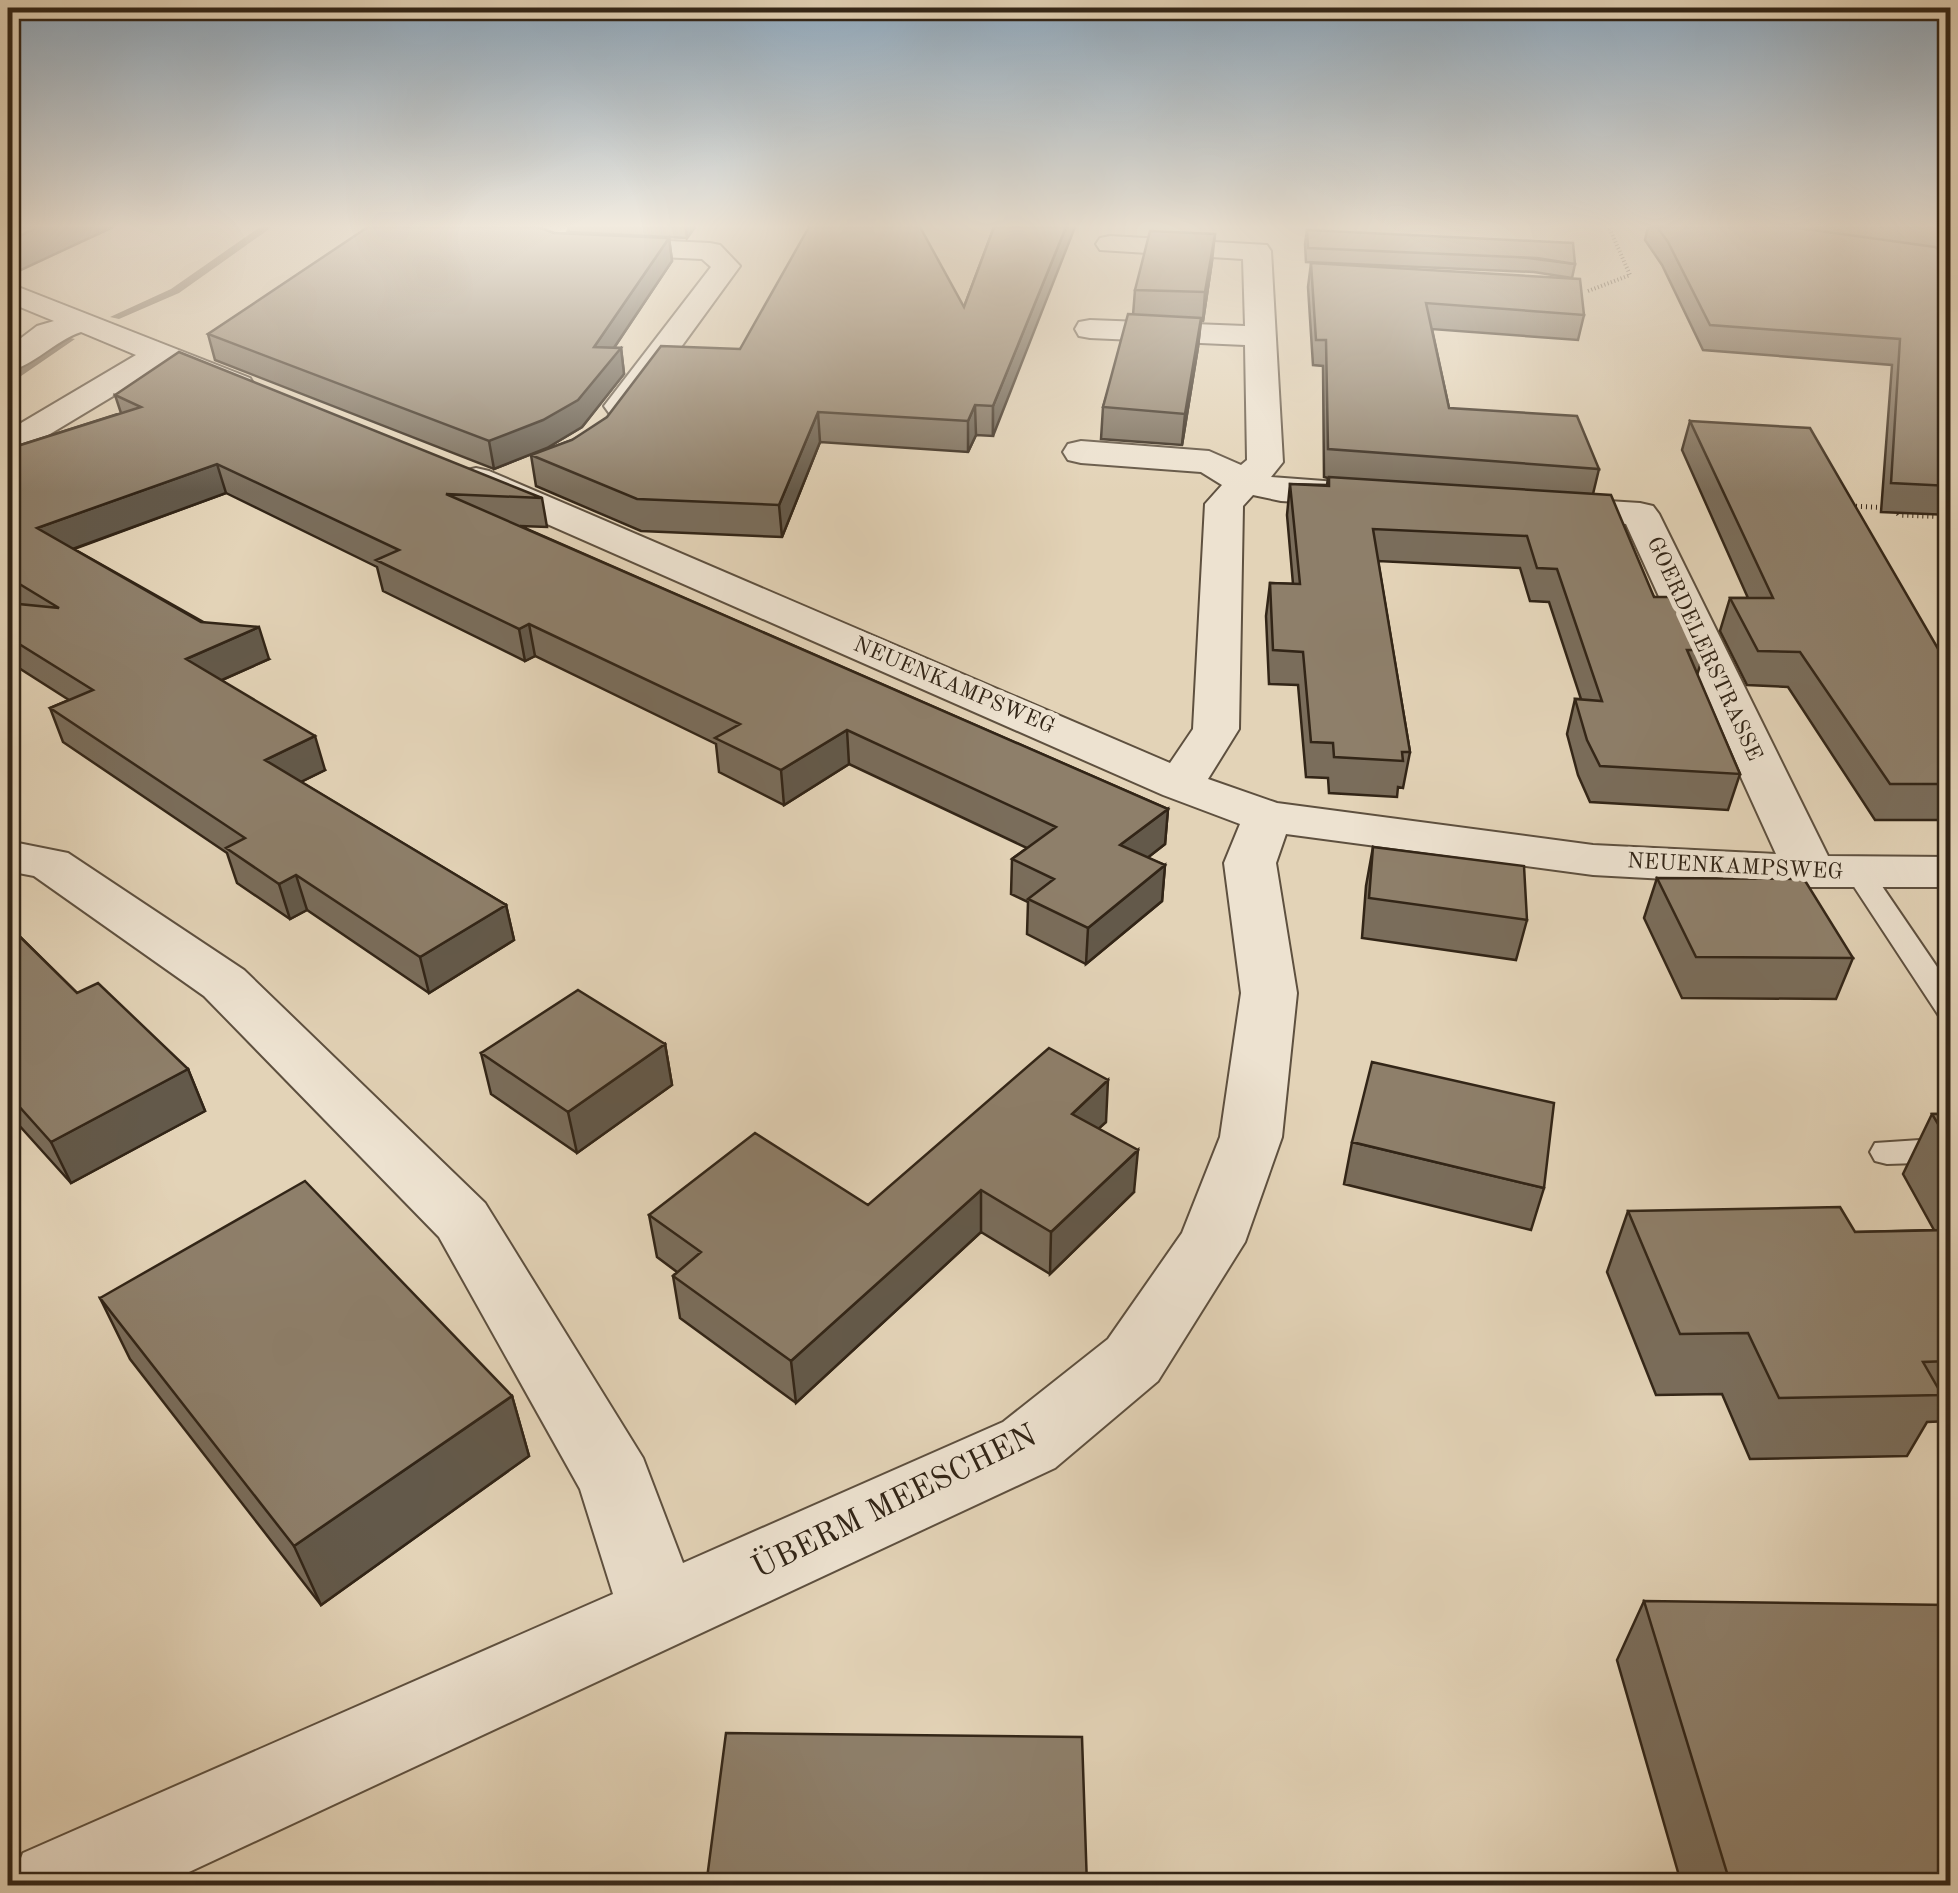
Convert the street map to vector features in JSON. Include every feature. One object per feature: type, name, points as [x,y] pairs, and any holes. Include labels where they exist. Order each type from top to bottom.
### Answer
[{"type":"street","points":[[66,315],[276,400]]},
{"type":"street","points":[[598,437],[689,315]]},
{"type":"street","points":[[1180,785],[1216,729],[1224,504],[1265,462],[1265,315]]},
{"type":"street","points":[[8,362],[48,333],[82,322]]},
{"type":"street","points":[[1090,329],[1262,336]]},
{"type":"street","points":[[23,436],[141,364],[163,356]]},
{"type":"street","points":[[1081,452],[1209,462],[1244,482],[1282,490],[1401,498]]},
{"type":"street","name":"NEUENKAMPSWEG","points":[[443,466],[511,480],[1180,785],[1268,816],[1593,860],[1810,872],[1950,872]]},
{"type":"street","name":"GOERDELERSTRASSE","points":[[1501,505],[1640,514],[1810,872]]},
{"type":"street","name":"ÜBERM MEESCHEN","points":[[56,1886],[1029,1445],[1133,1360],[1212,1242],[1252,1136],[1269,993],[1250,863],[1268,816]]},
{"type":"street","points":[[8,856],[50,864],[224,983],[462,1220],[616,1482],[660,1615]]},
{"type":"lane","points":[[1858,872],[1950,1009]]},
{"type":"lane","points":[[1887,1152],[1950,1150]]},
{"type":"path","points":[[1842,506],[1894,508],[1899,515],[1950,518]]},
{"type":"building","points":[[236,315],[616,315],[594,347],[621,348],[578,400],[543,420],[489,441],[208,334]]},
{"type":"building","points":[[759,315],[1030,315],[993,406],[975,405],[968,421],[818,412],[779,505],[637,499],[531,455],[572,440],[607,417],[661,346],[740,349]]},
{"type":"building","points":[[1128,315],[1201,318],[1185,414],[1103,407]]},
{"type":"building","points":[[1314,315],[1429,315],[1449,408],[1577,416],[1599,469],[1328,449],[1326,340],[1316,340]]},
{"type":"building","points":[[1705,315],[1950,315],[1950,486],[1891,483],[1900,339],[1710,325]]},
{"type":"building","points":[[179,352],[542,498],[446,494],[1168,809],[1120,845],[1165,865],[1088,928],[1028,899],[1054,879],[1012,859],[1056,827],[847,730],[781,770],[715,738],[740,724],[529,624],[519,629],[376,560],[399,550],[217,464],[37,528],[201,622],[259,627],[186,659],[315,736],[265,760],[506,905],[420,957],[296,875],[279,884],[226,848],[245,838],[50,708],[93,690],[8,637],[8,603],[59,608],[8,577],[8,449],[141,407],[115,395]]},
{"type":"building","points":[[1690,421],[1810,428],[1950,666],[1950,784],[1890,784],[1800,652],[1758,651],[1730,598],[1773,598]]},
{"type":"building","points":[[1329,477],[1611,495],[1654,597],[1679,597],[1705,650],[1687,650],[1740,774],[1600,766],[1587,740],[1575,699],[1602,701],[1557,569],[1537,568],[1527,536],[1373,529],[1410,752],[1402,752],[1403,761],[1334,757],[1333,743],[1311,742],[1303,652],[1273,650],[1270,583],[1300,584],[1290,484],[1329,486]]},
{"type":"building","points":[[1373,847],[1524,866],[1527,920],[1369,898]]},
{"type":"building","points":[[1657,878],[1804,879],[1853,958],[1696,957]]},
{"type":"building","points":[[8,925],[77,993],[98,983],[188,1069],[51,1142],[8,1094]]},
{"type":"building","points":[[578,990],[665,1044],[568,1112],[481,1053]]},
{"type":"building","points":[[1049,1048],[1108,1080],[1072,1114],[1138,1150],[1051,1232],[981,1190],[791,1361],[673,1276],[701,1252],[649,1215],[755,1133],[868,1205]]},
{"type":"building","points":[[1372,1062],[1554,1103],[1544,1188],[1352,1142]]},
{"type":"building","points":[[1932,1114],[1950,1114],[1950,1144]]},
{"type":"building","points":[[305,1181],[512,1396],[294,1546],[100,1298]]},
{"type":"building","points":[[1840,1207],[1855,1232],[1950,1230],[1950,1361],[1923,1362],[1942,1395],[1779,1398],[1748,1333],[1680,1334],[1628,1211]]},
{"type":"building","points":[[1644,1601],[1950,1605],[1950,1886],[1731,1886]]},
{"type":"building","points":[[726,1733],[1082,1737],[1087,1886],[706,1886]]},
{"type":"waterway","points":[[115,317],[119,315]]},
{"type":"waterway","points":[[8,382],[69,339]]}]
